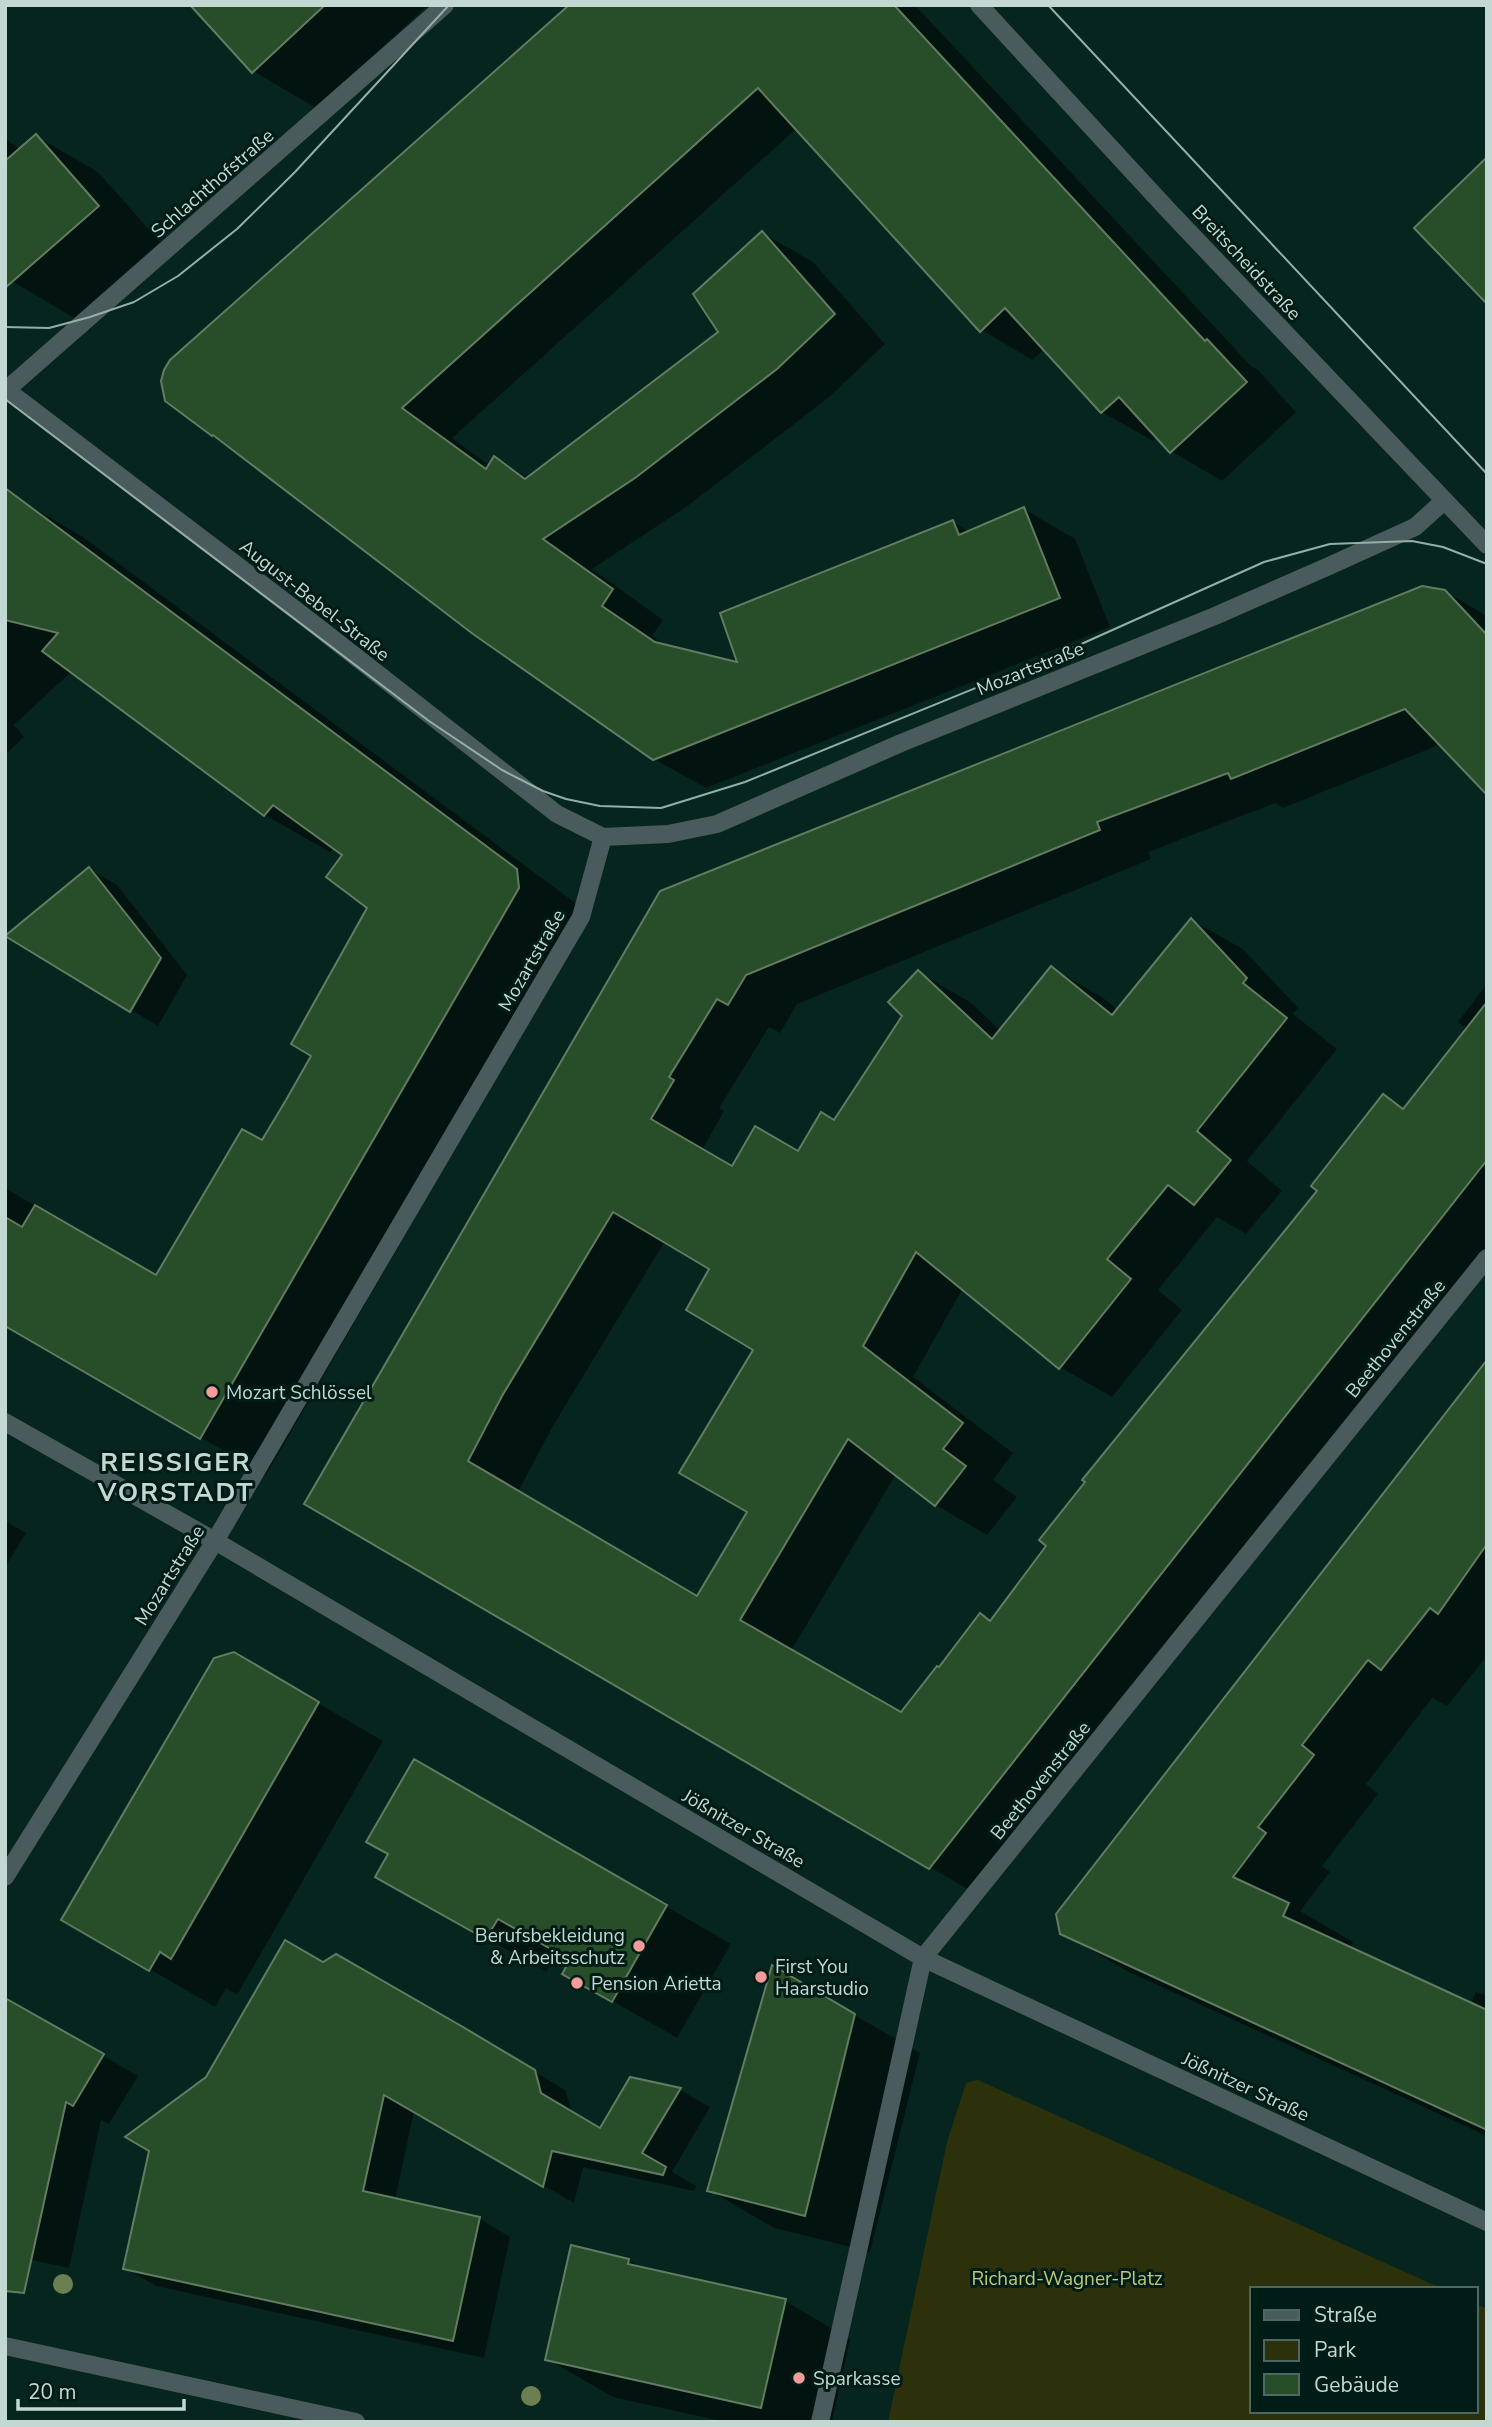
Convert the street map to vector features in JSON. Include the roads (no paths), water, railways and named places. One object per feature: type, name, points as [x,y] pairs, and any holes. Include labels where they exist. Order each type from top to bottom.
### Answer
[{"type":"street","name":"Schlachthofstraße","points":[[6,390],[446,5]]},
{"type":"street","name":"Breitscheidstraße","points":[[979,5],[1487,545]]},
{"type":"street","name":"August-Bebel-Straße","points":[[6,390],[310,621],[556,814],[603,837]]},
{"type":"street","name":"Mozartstraße","points":[[5,1877],[215,1541],[581,917],[603,837],[668,834],[717,824],[901,743],[1215,616],[1340,561],[1415,527],[1444,502]]},
{"type":"street","name":"Beethovenstraße","points":[[820,2422],[923,1958],[1487,1258]]},
{"type":"street","name":"Jößnitzer Straße","points":[[5,1422],[215,1541],[923,1958],[1487,2222]]},
{"type":"street","points":[[5,2346],[356,2422]]},
{"type":"tram line","points":[[5,327],[49,328],[90,317],[134,302],[178,276],[237,229],[295,172],[449,5]]},
{"type":"tram line","points":[[1048,5],[1487,474]]},
{"type":"tram line","points":[[5,399],[429,721],[502,770],[543,791],[600,806],[661,808],[745,782],[1059,654],[1264,562],[1330,544],[1412,541],[1443,547],[1487,564]]},
{"type":"place","name":"Mozart Schlössel","points":[[212,1392]]},
{"type":"place","name":"Berufsbekleidung & Arbeitsschutz","points":[[639,1946]]},
{"type":"place","name":"First You Haarstudio","points":[[761,1977]]},
{"type":"place","name":"Pension Arietta","points":[[577,1983]]},
{"type":"place","name":"Sparkasse","points":[[799,2378]]},
{"type":"district","name":"REISSIGER VORSTADT","points":[[176,1477]]},
{"type":"park label","name":"Richard-Wagner-Platz","points":[[1067,2278]]}]
